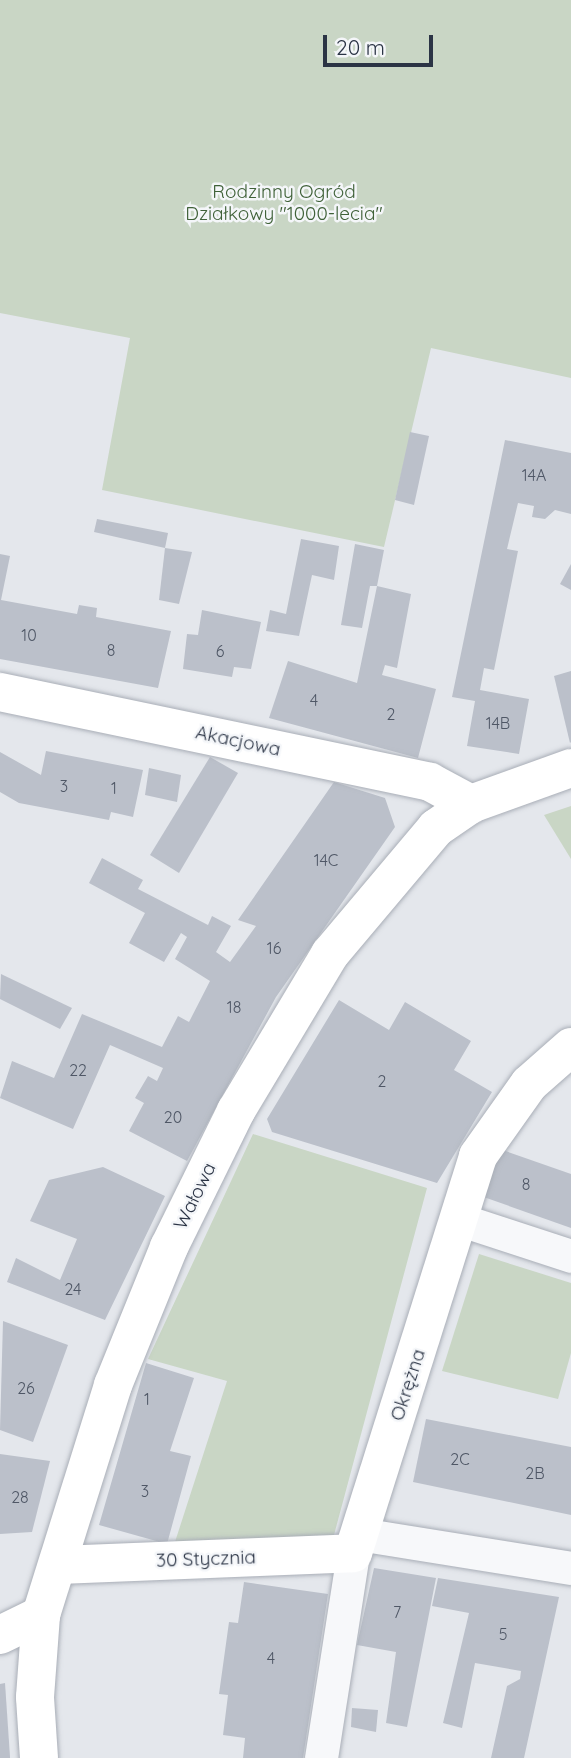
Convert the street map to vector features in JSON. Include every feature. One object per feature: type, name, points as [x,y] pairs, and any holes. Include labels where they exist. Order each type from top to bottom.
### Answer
[{"type":"street","name":"Akacjowa","points":[[0,692],[430,782],[471,804]]},
{"type":"street","name":"Wałowa","points":[[39,1758],[35,1697],[41,1615],[59,1565],[113,1385],[169,1247],[236,1111],[330,954],[436,828],[471,804],[571,768]]},
{"type":"street","name":"Okrężna","points":[[321,1758],[358,1536],[412,1375],[478,1156],[495,1128],[529,1084],[571,1047]]},
{"type":"street","points":[[458,1219],[571,1256]]},
{"type":"street","name":"30 Stycznia","points":[[59,1565],[358,1536],[571,1568]]},
{"type":"street","points":[[0,1635],[41,1615]]},
{"type":"green space","name":"Rodzinny Ogród Działkowy \"1000-lecia\"","points":[[0,0],[571,0],[571,378],[431,348],[384,547],[102,490],[130,338],[0,313]]},
{"type":"green space","points":[[571,806],[571,859],[544,815]]},
{"type":"green space","points":[[253,1134],[427,1188],[334,1535],[174,1545],[227,1381],[148,1359]]},
{"type":"green space","points":[[479,1254],[571,1283],[571,1353],[558,1399],[442,1371]]},
{"type":"building","points":[[410,432],[429,436],[414,505],[395,500]]},
{"type":"building","points":[[505,440],[571,453],[571,514],[555,510],[545,519],[532,517],[534,506],[518,503],[507,549],[518,551],[494,670],[484,668],[480,690],[529,699],[519,754],[467,746],[475,701],[452,697]]},
{"type":"building","points":[[97,519],[168,533],[165,548],[94,532]]},
{"type":"building","points":[[301,539],[339,546],[334,580],[312,575],[299,636],[266,631],[270,610],[286,614]]},
{"type":"building","points":[[355,544],[384,550],[377,586],[370,586],[362,628],[341,625]]},
{"type":"building","points":[[165,548],[192,552],[179,604],[159,600]]},
{"type":"building","points":[[0,554],[10,556],[1,600],[77,614],[79,605],[97,608],[96,617],[171,631],[158,688],[0,659]]},
{"type":"building","points":[[571,564],[571,590],[560,584]]},
{"type":"building","points":[[377,586],[411,594],[397,668],[385,665],[382,675],[436,689],[418,758],[269,718],[288,661],[357,683]]},
{"type":"building","points":[[202,610],[261,622],[251,669],[234,667],[232,677],[183,669],[187,634],[198,635]]},
{"type":"building","points":[[571,671],[571,742],[570,743],[554,676]]},
{"type":"building","points":[[46,751],[143,770],[133,817],[111,812],[109,820],[19,803],[0,792],[0,752],[41,775]]},
{"type":"building","points":[[210,757],[238,773],[179,873],[150,855]]},
{"type":"building","points":[[149,768],[181,775],[177,802],[145,795]]},
{"type":"building","points":[[334,782],[385,798],[395,827],[276,997],[187,1161],[129,1131],[144,1103],[135,1098],[148,1076],[157,1081],[163,1068],[110,1045],[73,1129],[0,1098],[12,1061],[54,1078],[82,1014],[162,1047],[178,1016],[189,1022],[210,981],[175,959],[187,937],[181,933],[164,962],[129,943],[145,913],[89,883],[102,858],[143,880],[138,889],[208,925],[212,916],[231,926],[216,952],[230,962],[256,926],[238,920]]},
{"type":"building","points":[[1,974],[72,1008],[60,1029],[0,999]]},
{"type":"building","points":[[339,1000],[389,1030],[405,1002],[471,1041],[454,1070],[492,1092],[437,1183],[272,1132],[267,1119]]},
{"type":"building","points":[[494,1147],[571,1174],[571,1228],[478,1195]]},
{"type":"building","points":[[103,1167],[165,1196],[105,1320],[7,1282],[16,1258],[60,1280],[77,1239],[30,1221],[49,1180]]},
{"type":"building","points":[[3,1321],[68,1345],[33,1442],[0,1430]]},
{"type":"building","points":[[146,1363],[194,1378],[170,1451],[191,1456],[167,1544],[99,1525]]},
{"type":"building","points":[[426,1419],[571,1447],[571,1515],[413,1482]]},
{"type":"building","points":[[0,1454],[50,1461],[32,1532],[0,1534]]},
{"type":"building","points":[[374,1568],[436,1578],[407,1727],[386,1723],[396,1652],[357,1645]]},
{"type":"building","points":[[438,1578],[559,1597],[524,1758],[491,1758],[507,1686],[520,1679],[521,1671],[475,1663],[462,1728],[443,1723],[469,1613],[432,1606]]},
{"type":"building","points":[[244,1582],[328,1594],[303,1758],[243,1758],[245,1738],[223,1735],[228,1695],[219,1694],[229,1622],[238,1623]]},
{"type":"building","points":[[5,1683],[10,1758],[0,1758],[0,1684]]},
{"type":"building","points":[[352,1708],[378,1710],[376,1732],[351,1727]]}]
